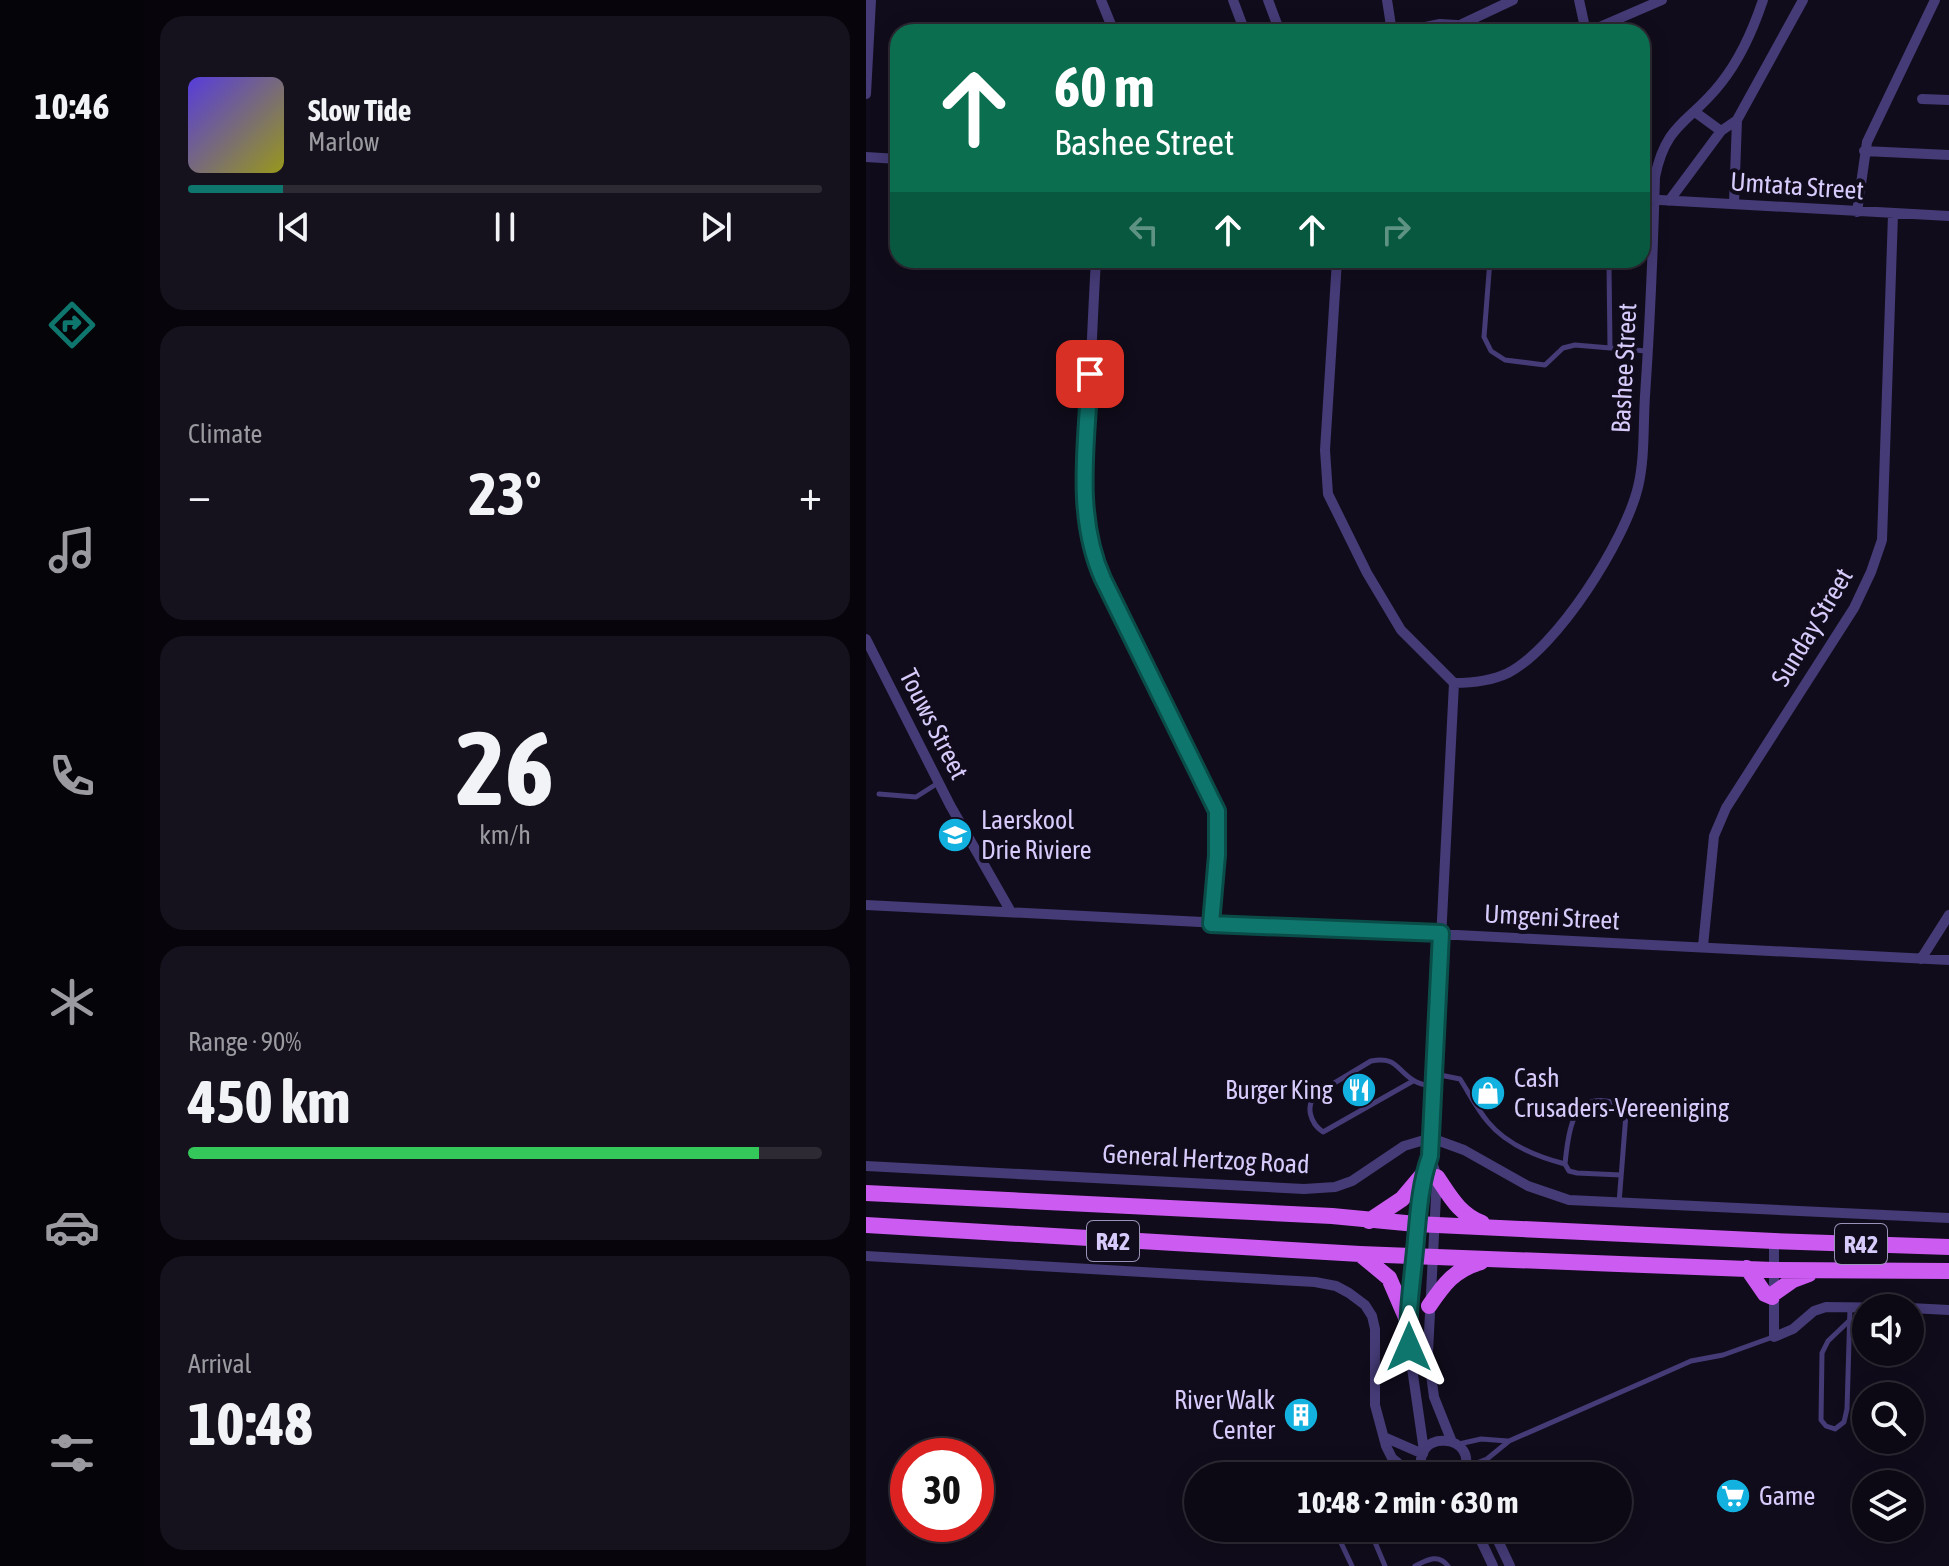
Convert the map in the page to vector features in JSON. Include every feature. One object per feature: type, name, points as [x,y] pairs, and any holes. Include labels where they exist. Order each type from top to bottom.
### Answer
[{"type":"main road","points":[[1368,1221],[1402,1199],[1430,1175],[1460,1210],[1488,1226]]},
{"type":"main road","name":"General Hertzog Road","points":[[866,1193],[1332,1216],[1435,1225],[1949,1247]]},
{"type":"main road","name":"R42","points":[[866,1225],[1360,1254],[1773,1270],[1949,1271]]},
{"type":"main road","points":[[1360,1254],[1389,1278],[1408,1322]]},
{"type":"main road","points":[[1429,1306],[1455,1272],[1494,1258]]},
{"type":"main road","points":[[1747,1268],[1765,1294],[1773,1296],[1790,1282],[1818,1270]]},
{"type":"street","points":[[866,94],[871,0]]},
{"type":"street","points":[[1101,0],[1111,24]]},
{"type":"street","points":[[1233,0],[1242,24]]},
{"type":"street","points":[[1268,0],[1277,24]]},
{"type":"street","points":[[1387,0],[1391,24]]},
{"type":"street","points":[[1462,24],[1513,0]]},
{"type":"street","points":[[1579,0],[1585,24]]},
{"type":"street","points":[[1606,24],[1662,0]]},
{"type":"street","name":"Bashee Street","points":[[1454,683],[1472,683],[1497,677],[1530,658],[1577,603],[1618,538],[1639,482],[1655,177],[1664,144],[1678,125],[1716,90],[1740,56],[1763,0]]},
{"type":"street","points":[[1669,201],[1721,131],[1737,120],[1803,0]]},
{"type":"street","points":[[1857,212],[1864,151],[1874,124],[1935,0]]},
{"type":"street","points":[[1922,99],[1949,100]]},
{"type":"street","points":[[1695,112],[1721,131]]},
{"type":"street","points":[[1734,203],[1737,120]]},
{"type":"street","points":[[1864,151],[1949,155]]},
{"type":"street","points":[[866,157],[890,158]]},
{"type":"street","name":"Umtata Street","points":[[1650,200],[1949,216]]},
{"type":"street","name":"Sunday Street","points":[[1703,946],[1714,836],[1726,808],[1854,608],[1882,540],[1893,214]]},
{"type":"street","points":[[1096,268],[1085,487],[1087,530],[1103,579],[1217,811],[1211,924]]},
{"type":"street","points":[[1336,268],[1325,450],[1328,494],[1367,573],[1401,630],[1454,683],[1430,1156],[1435,1225],[1427,1341],[1437,1407],[1455,1443],[1465,1454],[1465,1462]]},
{"type":"street","name":"Touws Street","points":[[866,639],[990,879],[1011,912]]},
{"type":"street","name":"Umgeni Street","points":[[866,905],[1949,960]]},
{"type":"street","points":[[1921,959],[1949,915]]},
{"type":"street","points":[[1431,1138],[1464,1150],[1521,1183],[1569,1200],[1949,1218]]},
{"type":"street","name":"General Hertzog Road","points":[[866,1166],[1304,1189],[1335,1187],[1352,1181],[1404,1146],[1431,1138]]},
{"type":"street","points":[[1424,1462],[1408,1322],[1416,1224],[1430,1175]]},
{"type":"street","points":[[1774,1241],[1774,1337],[1793,1329],[1820,1308],[1851,1306]]},
{"type":"street","points":[[866,1256],[1315,1282],[1336,1286],[1365,1305],[1374,1322],[1375,1405],[1392,1458],[1397,1462]]},
{"type":"street","points":[[1924,1309],[1949,1310]]},
{"type":"street","points":[[1384,1437],[1424,1452]]},
{"type":"street","points":[[1424,1452],[1436,1441],[1455,1443]]},
{"type":"street","points":[[1482,1542],[1493,1566]]},
{"type":"street","points":[[1499,1542],[1510,1566]]},
{"type":"lane","points":[[1489,268],[1484,337],[1497,357],[1524,364],[1545,365],[1563,348],[1575,345],[1648,351]]},
{"type":"lane","points":[[1609,268],[1610,348]]},
{"type":"lane","points":[[879,794],[916,797],[939,782]]},
{"type":"lane","points":[[1413,1081],[1323,1132],[1317,1127],[1310,1111],[1309,1106],[1316,1094],[1371,1061],[1387,1060],[1399,1066],[1413,1081],[1433,1087]]},
{"type":"lane","points":[[1434,1074],[1460,1079],[1490,1125],[1515,1144],[1565,1164]]},
{"type":"lane","points":[[1619,1204],[1626,1114],[1625,1107],[1621,1103],[1596,1100],[1580,1107],[1574,1120],[1565,1164],[1569,1171],[1621,1175]]},
{"type":"lane","points":[[1850,1320],[1828,1341],[1822,1353],[1820,1416],[1823,1424],[1835,1429],[1844,1422],[1847,1409],[1851,1306]]},
{"type":"lane","points":[[1482,1462],[1509,1441],[1691,1361],[1723,1355],[1774,1337]]},
{"type":"lane","points":[[1455,1443],[1481,1439],[1509,1441]]},
{"type":"lane","points":[[1341,1542],[1352,1566]]},
{"type":"lane","points":[[1375,1542],[1385,1566]]},
{"type":"lane","points":[[1415,1566],[1435,1558],[1448,1566]]},
{"type":"place","name":"Laerskool Drie Riviere","points":[[955,835]]},
{"type":"place","name":"Burger King","points":[[1359,1090]]},
{"type":"place","name":"Cash Crusaders-Vereeniging","points":[[1488,1093]]},
{"type":"place","name":"River Walk Center","points":[[1301,1415]]},
{"type":"place","name":"Game","points":[[1733,1496]]},
{"type":"route","points":[[1090,374],[1085,487],[1090,546],[1096,565],[1217,811],[1211,924],[1441,933],[1430,1156],[1424,1173],[1416,1224],[1408,1322],[1409,1347]]}]
